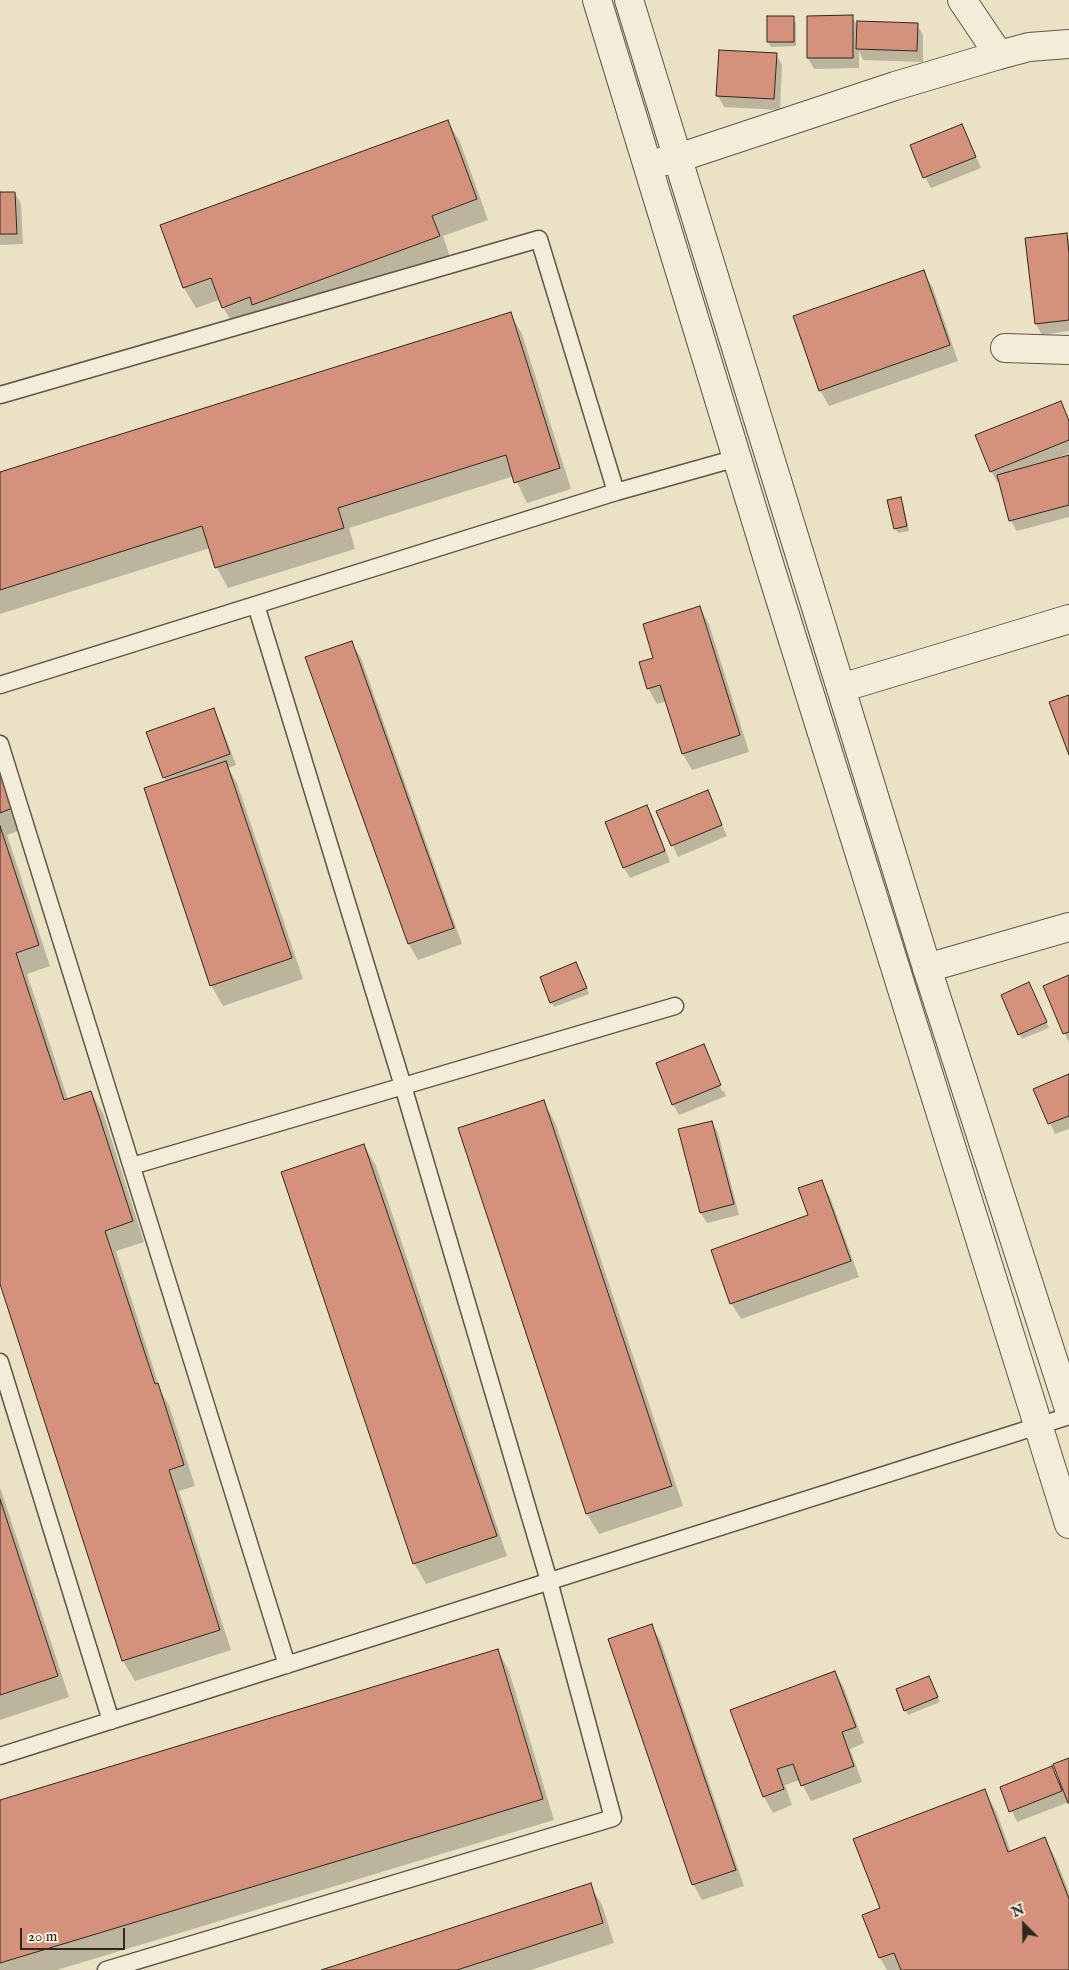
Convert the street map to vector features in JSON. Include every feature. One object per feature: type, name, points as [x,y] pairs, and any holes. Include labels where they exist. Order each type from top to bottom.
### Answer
[{"type":"street","points":[[597,0],[737,458],[1069,1524]]},
{"type":"street","points":[[629,0],[927,968],[1069,1409]]},
{"type":"street","points":[[962,0],[999,55]]},
{"type":"street","points":[[648,164],[678,158],[895,86],[999,55],[1029,47],[1069,44]]},
{"type":"street","points":[[1005,348],[1069,350]]},
{"type":"street","points":[[841,688],[1069,619]]},
{"type":"street","points":[[927,968],[1069,928]]},
{"type":"lane","points":[[0,395],[539,239],[616,492]]},
{"type":"lane","points":[[0,685],[616,492],[737,458]]},
{"type":"lane","points":[[106,1970],[612,1818],[549,1581],[403,1086],[256,605]]},
{"type":"lane","points":[[0,744],[287,1664]]},
{"type":"lane","points":[[132,1166],[675,1006]]},
{"type":"lane","points":[[0,1362],[111,1721]]},
{"type":"lane","points":[[0,1756],[1069,1416]]},
{"type":"building","points":[[853,15],[853,58],[807,58],[807,16]]},
{"type":"building","points":[[767,16],[794,16],[794,42],[767,42]]},
{"type":"building","points":[[857,21],[918,23],[917,51],[856,49]]},
{"type":"building","points":[[719,50],[777,53],[774,99],[716,96]]},
{"type":"building","points":[[448,120],[477,199],[432,216],[440,236],[252,305],[250,297],[222,308],[211,278],[183,288],[160,225]]},
{"type":"building","points":[[962,124],[976,157],[923,178],[910,145]]},
{"type":"building","points":[[0,192],[15,192],[17,234],[0,234]]},
{"type":"building","points":[[1067,233],[1069,254],[1069,320],[1035,324],[1025,238]]},
{"type":"building","points":[[924,270],[950,345],[819,391],[793,316]]},
{"type":"building","points":[[511,312],[560,468],[514,483],[506,455],[338,508],[344,528],[215,568],[202,526],[0,590],[0,472]]},
{"type":"building","points":[[1061,401],[1069,421],[1069,440],[990,472],[975,435]]},
{"type":"building","points":[[1069,455],[1069,505],[1009,521],[997,475]]},
{"type":"building","points":[[901,497],[907,526],[894,529],[887,500]]},
{"type":"building","points":[[700,606],[740,735],[682,754],[660,685],[647,689],[639,662],[653,658],[643,624]]},
{"type":"building","points":[[352,641],[454,928],[408,944],[305,657]]},
{"type":"building","points":[[1069,695],[1069,755],[1049,702]]},
{"type":"building","points":[[214,708],[230,754],[163,778],[146,732]]},
{"type":"building","points":[[226,761],[292,958],[210,986],[144,788]]},
{"type":"building","points":[[0,763],[15,807],[0,813]]},
{"type":"building","points":[[708,790],[722,825],[671,846],[656,811]]},
{"type":"building","points":[[647,805],[665,851],[623,868],[605,822]]},
{"type":"building","points":[[0,826],[39,945],[16,953],[64,1100],[91,1091],[133,1221],[105,1231],[155,1384],[158,1383],[184,1465],[169,1470],[220,1630],[122,1661],[0,1284]]},
{"type":"building","points":[[576,962],[587,988],[550,1003],[540,977]]},
{"type":"building","points":[[1069,975],[1069,1032],[1063,1034],[1043,986]]},
{"type":"building","points":[[1029,982],[1047,1022],[1018,1035],[1001,995]]},
{"type":"building","points":[[704,1044],[721,1085],[672,1105],[656,1063]]},
{"type":"building","points":[[1069,1074],[1069,1116],[1048,1124],[1033,1089]]},
{"type":"building","points":[[544,1100],[672,1486],[586,1514],[458,1128]]},
{"type":"building","points":[[712,1121],[734,1204],[700,1213],[678,1129]]},
{"type":"building","points":[[364,1144],[497,1536],[413,1564],[281,1172]]},
{"type":"building","points":[[822,1180],[851,1261],[730,1304],[711,1250],[808,1215],[798,1188]]},
{"type":"building","points":[[0,1499],[58,1676],[0,1695]]},
{"type":"building","points":[[652,1624],[736,1870],[692,1885],[608,1639]]},
{"type":"building","points":[[498,1649],[543,1799],[0,1963],[0,1800]]},
{"type":"building","points":[[835,1671],[856,1727],[842,1732],[854,1766],[801,1786],[793,1764],[777,1769],[784,1789],[763,1797],[730,1710]]},
{"type":"building","points":[[929,1676],[938,1697],[904,1711],[896,1689]]},
{"type":"building","points":[[1069,1758],[1069,1803],[1068,1803],[1053,1764]]},
{"type":"building","points":[[1052,1766],[1062,1791],[1009,1812],[1000,1787]]},
{"type":"building","points":[[985,1789],[1008,1852],[1045,1837],[1069,1899],[1069,1970],[901,1970],[894,1953],[879,1958],[862,1915],[880,1908],[853,1839]]},
{"type":"building","points":[[591,1883],[603,1923],[457,1970],[321,1970]]}]
